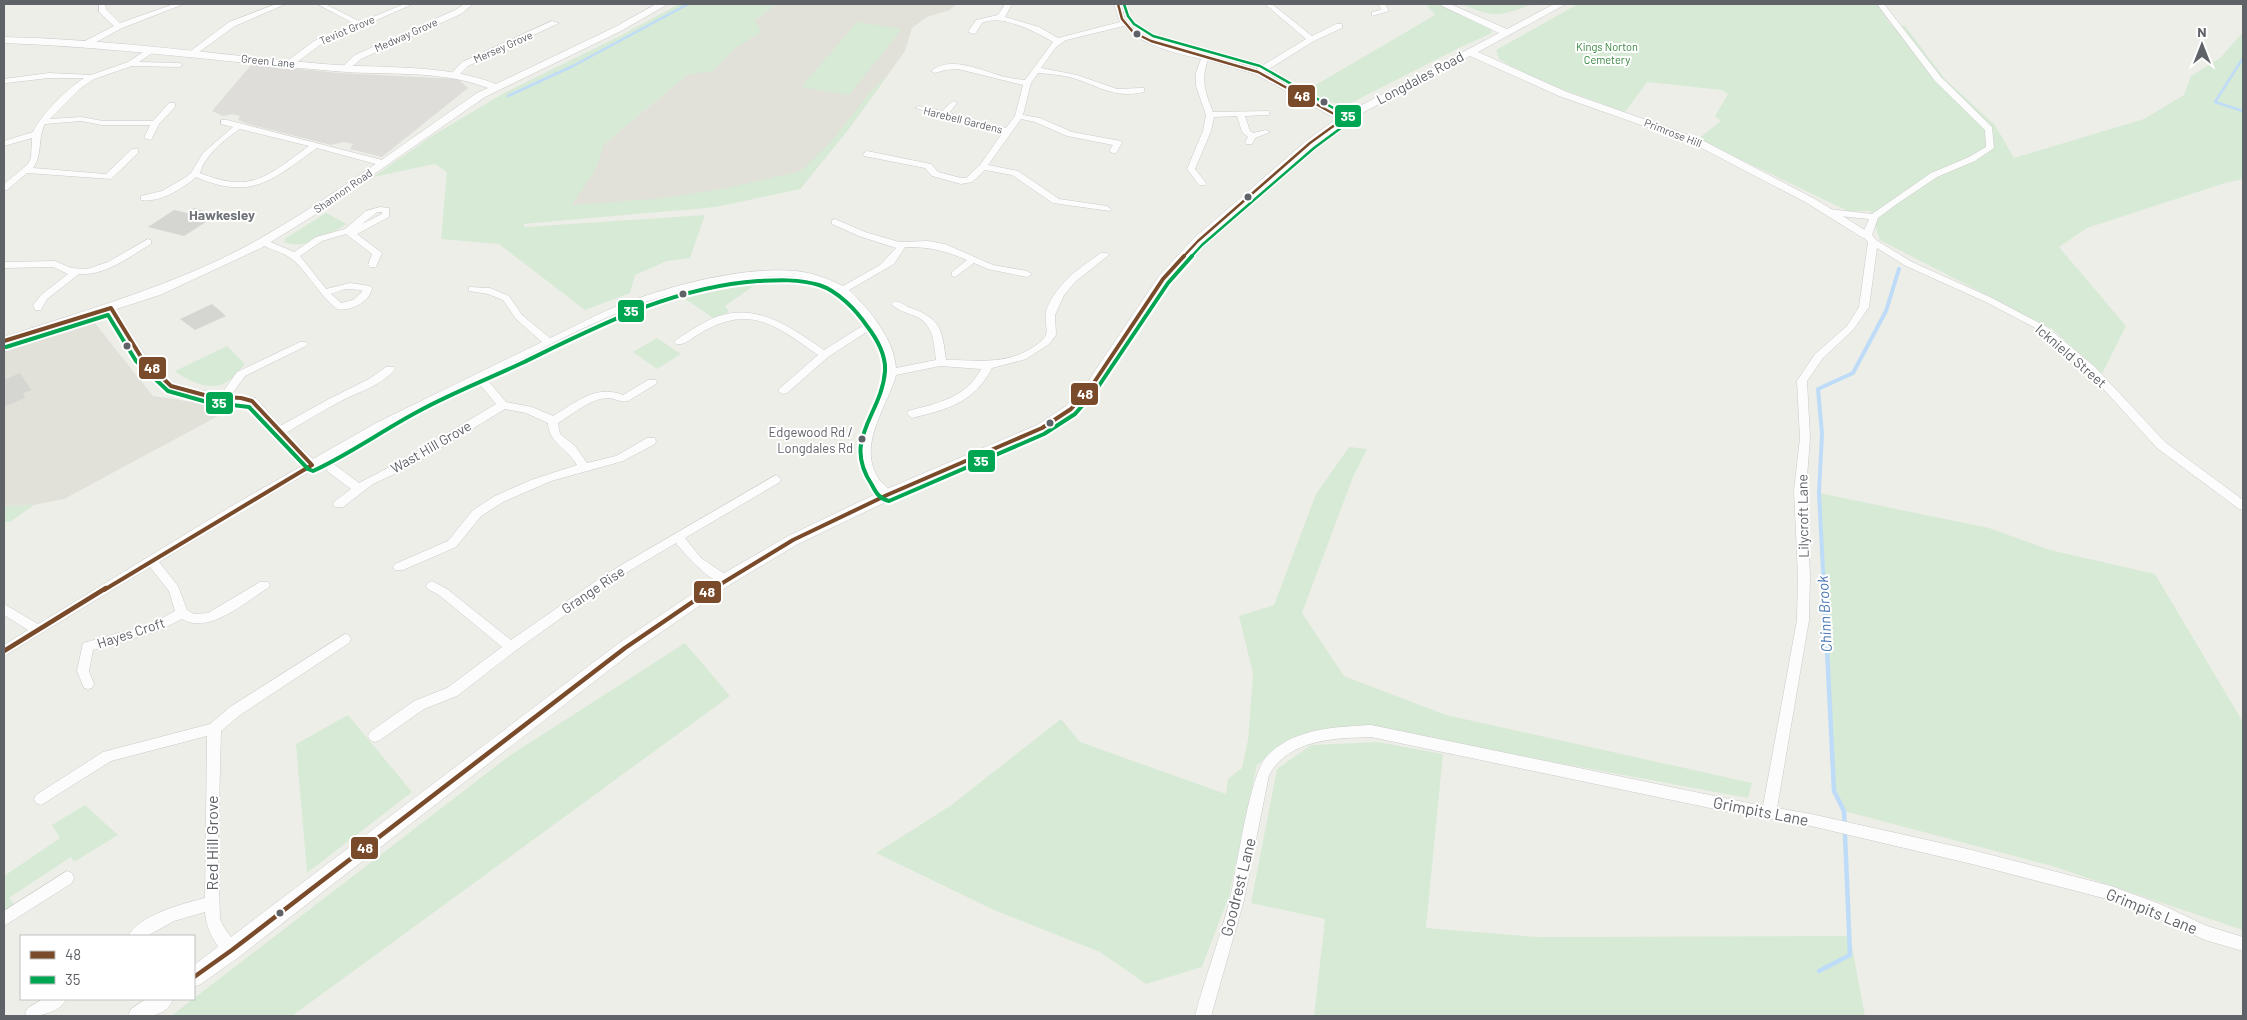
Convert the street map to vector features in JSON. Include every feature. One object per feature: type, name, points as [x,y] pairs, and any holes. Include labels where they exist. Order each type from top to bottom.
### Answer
[{"type":"street","points":[[102,4],[102,10],[118,26]]},
{"type":"street","points":[[86,44],[118,26],[180,4]]},
{"type":"street","points":[[192,52],[232,24],[282,4]]},
{"type":"street","points":[[320,4],[360,24]]},
{"type":"street","name":"Teviot Grove","points":[[289,64],[317,43],[409,4]]},
{"type":"street","name":"Medway Grove","points":[[344,69],[358,57],[458,12],[469,4]]},
{"type":"street","name":"Shannon Road","points":[[4,341],[111,308],[182,281],[263,242],[317,209],[442,121],[496,87],[612,32],[663,4]]},
{"type":"street","points":[[1000,17],[1008,4]]},
{"type":"street","points":[[1118,4],[1117,11],[1123,24],[1134,34],[1147,40],[1258,72],[1343,119]]},
{"type":"street","points":[[1268,4],[1311,39]]},
{"type":"street","points":[[1375,14],[1385,11],[1382,4]]},
{"type":"street","points":[[1444,4],[1506,32]]},
{"type":"street","name":"Longdales Road","points":[[195,976],[232,950],[625,648],[724,580],[794,540],[887,495],[1042,428],[1071,409],[1091,387],[1163,279],[1192,248],[1310,143],[1343,119],[1561,4]]},
{"type":"street","points":[[1829,212],[1874,217],[1934,175],[1972,159],[1990,148],[1989,129],[1938,79],[1881,4]]},
{"type":"street","points":[[971,28],[985,19],[1000,17],[1005,21],[1036,29],[1056,41]]},
{"type":"street","name":"Mersey Grove","points":[[454,75],[465,64],[556,23]]},
{"type":"street","points":[[867,154],[928,166],[935,174],[961,181],[969,180],[983,166],[1019,116],[1027,83],[1056,41],[1073,35],[1123,24]]},
{"type":"street","points":[[1258,72],[1311,39],[1339,26]]},
{"type":"street","name":"Green Lane","points":[[4,40],[154,49],[344,69],[454,75],[496,87]]},
{"type":"street","name":"Green Lane","points":[[4,50],[38,41]]},
{"type":"street","points":[[6,186],[27,170],[35,158],[36,134],[42,122],[65,98],[91,77],[131,64],[154,49]]},
{"type":"street","name":"Primrose Hill","points":[[1470,52],[1563,94],[1696,141],[1829,212],[1870,238]]},
{"type":"street","points":[[1202,183],[1191,169],[1207,131],[1210,115],[1199,84],[1199,72],[1206,57]]},
{"type":"street","points":[[131,64],[179,65]]},
{"type":"street","points":[[935,72],[951,66],[963,67],[996,77],[1027,83]]},
{"type":"street","points":[[1036,70],[1080,78],[1104,89],[1131,93],[1141,90]]},
{"type":"street","points":[[6,81],[45,75],[91,77]]},
{"type":"street","points":[[944,113],[953,103]]},
{"type":"street","points":[[148,138],[156,123],[172,105]]},
{"type":"street","name":"Harebell Gardens","points":[[919,108],[1008,131]]},
{"type":"street","points":[[1240,113],[1246,132],[1251,139],[1266,132]]},
{"type":"street","points":[[1210,115],[1266,113]]},
{"type":"street","points":[[1019,116],[1037,120],[1070,134],[1118,143],[1113,151]]},
{"type":"street","points":[[42,122],[81,119],[109,124],[156,123]]},
{"type":"street","points":[[224,122],[384,163]]},
{"type":"street","points":[[144,198],[160,196],[175,190],[195,174],[197,167],[226,134],[239,126]]},
{"type":"street","points":[[4,144],[36,134]]},
{"type":"street","points":[[195,174],[232,187],[249,186],[262,181],[315,146]]},
{"type":"street","points":[[27,170],[108,177],[135,151]]},
{"type":"street","points":[[983,166],[1015,173],[1056,200],[1107,209]]},
{"type":"street","points":[[1088,206],[1093,197]]},
{"type":"street","points":[[1870,238],[1874,217]]},
{"type":"street","points":[[835,222],[862,234],[898,245],[928,244],[945,246],[972,260],[991,267],[1027,274]]},
{"type":"street","points":[[295,256],[302,249],[336,232],[350,232],[377,253],[373,265]]},
{"type":"street","name":"Icknield Street","points":[[1870,238],[1909,264],[1989,300],[2044,329],[2091,369],[2161,445],[2243,506]]},
{"type":"street","name":"Lilycroft Lane","points":[[1769,812],[1803,620],[1804,576],[1800,490],[1805,438],[1802,381],[1819,356],[1850,328],[1864,307],[1870,238]]},
{"type":"street","points":[[4,265],[56,264],[69,271],[88,272],[111,264],[148,242]]},
{"type":"street","points":[[263,242],[295,256],[324,293]]},
{"type":"street","points":[[843,290],[871,275],[898,254],[901,248],[898,245]]},
{"type":"street","points":[[890,373],[941,363],[988,365],[1005,362],[1042,347],[1051,335],[1051,313],[1058,297],[1079,272],[1104,255]]},
{"type":"street","points":[[954,274],[972,260]]},
{"type":"street","points":[[38,308],[44,297],[76,272]]},
{"type":"street","points":[[4,651],[312,465],[380,426],[478,376],[626,306],[654,296],[742,276],[763,274],[804,276],[823,280],[843,290],[873,324],[888,355],[890,373],[867,439],[866,456],[869,472],[887,495]]},
{"type":"street","points":[[472,289],[490,291],[506,298],[519,316],[549,342]]},
{"type":"street","points":[[896,304],[904,311],[923,316],[932,325],[938,339],[941,363]]},
{"type":"street","points":[[111,308],[141,357],[165,381],[172,386],[202,394],[252,401],[279,432],[312,465]]},
{"type":"street","points":[[679,342],[724,317],[739,314],[756,316],[777,325],[824,354]]},
{"type":"street","points":[[783,391],[824,354],[873,324]]},
{"type":"street","points":[[225,396],[241,374],[303,344]]},
{"type":"street","points":[[912,414],[934,409],[962,397],[974,389],[982,379],[988,365]]},
{"type":"street","points":[[279,432],[353,390],[378,380],[390,369]]},
{"type":"street","points":[[478,376],[503,405],[526,408],[540,413],[553,421]]},
{"type":"street","points":[[553,421],[593,397],[611,394],[624,399],[652,382]]},
{"type":"street","name":"Wast Hill Grove","points":[[339,504],[358,488],[405,464],[503,405]]},
{"type":"street","points":[[553,421],[552,429],[554,436],[575,452],[584,467]]},
{"type":"street","points":[[399,567],[451,544],[464,532],[474,515],[487,505],[517,490],[584,467],[612,462],[628,456],[652,441]]},
{"type":"street","points":[[628,456],[634,466]]},
{"type":"street","points":[[331,468],[358,488]]},
{"type":"street","name":"Grange Rise","points":[[375,736],[419,705],[452,692],[511,647],[610,577],[776,479]]},
{"type":"street","points":[[677,537],[696,561],[724,580]]},
{"type":"street","name":"Hayes Croft","points":[[152,561],[174,588],[182,613],[192,619],[210,618],[264,585]]},
{"type":"street","points":[[432,586],[443,592],[511,647]]},
{"type":"street","points":[[4,609],[38,630]]},
{"type":"street","name":"Hayes Croft","points":[[88,684],[82,671],[87,647],[154,628],[182,613]]},
{"type":"street","points":[[41,799],[108,756],[214,729],[235,711],[345,639]]},
{"type":"street","name":"Red Hill Grove","points":[[214,729],[214,780],[211,804],[213,919],[217,932],[232,950]]},
{"type":"street","name":"Grimpits Lane","points":[[1273,758],[1287,748],[1309,738],[1341,732],[1371,731],[1769,812],[1972,858],[2111,893],[2154,909],[2205,933],[2243,944]]},
{"type":"street","name":"Goodrest Lane","points":[[1203,1016],[1237,900],[1263,774],[1273,758]]},
{"type":"street","points":[[4,919],[67,878]]},
{"type":"street","points":[[137,935],[155,923],[179,912],[212,903]]},
{"type":"street","points":[[33,1013],[56,1000]]},
{"type":"street","points":[[138,1016],[162,1000]]},
{"type":"shaded area","points":[[777,4],[956,4],[950,10],[927,17],[912,28],[905,51],[848,130],[800,189],[696,209],[516,217],[739,32]]},
{"type":"shaded area","points":[[252,64],[338,73],[458,79],[468,88],[382,157],[350,149],[353,144],[343,142],[331,145],[248,124],[238,120],[240,116],[232,114],[223,116],[212,111]]},
{"type":"shaded area","points":[[94,322],[153,396],[233,408],[64,499],[34,505],[4,506],[4,350]]},
{"type":"green space","points":[[679,4],[777,4],[755,20],[761,32],[734,49],[713,71],[687,75],[604,144],[596,169],[572,205],[665,198],[727,188],[801,171],[830,143],[872,90],[888,75],[848,130],[800,189],[716,207],[523,224],[525,227],[705,215],[690,258],[667,261],[635,275],[630,293],[585,310],[499,244],[441,239],[447,172],[435,164],[373,177],[435,134],[506,92],[620,36]]},
{"type":"green space","points":[[1426,4],[1438,4],[1491,29],[1492,33],[1345,106],[1320,99],[1307,90],[1435,15]]},
{"type":"green space","points":[[1462,4],[1533,4],[1505,13],[1490,14]]},
{"type":"green space","name":"Kings Norton Cemetery","points":[[1578,4],[1877,4],[1890,24],[1905,26],[1945,79],[1995,125],[2014,158],[2144,119],[2184,95],[2191,76],[2220,58],[2243,32],[2243,179],[2225,183],[2087,228],[2059,247],[2126,326],[2102,374],[2052,329],[1880,240],[1870,211],[1848,211],[1698,139],[1721,121],[1715,116],[1728,94],[1722,90],[1647,82],[1625,112],[1531,78],[1499,59],[1496,50]]},
{"type":"green space","points":[[857,22],[902,29],[849,95],[801,87]]},
{"type":"green space","points":[[326,213],[347,224],[308,243],[292,244],[284,242],[286,238]]},
{"type":"green space","points":[[759,282],[725,306],[729,312],[713,318],[684,298]]},
{"type":"green space","points":[[657,338],[681,354],[657,369],[633,352]]},
{"type":"green space","points":[[227,346],[245,364],[232,378],[222,384],[208,386],[200,384],[175,371]]},
{"type":"green space","points":[[1349,447],[1367,449],[1353,477],[1302,613],[1344,676],[1446,715],[1752,783],[1748,798],[1353,725],[1291,738],[1257,765],[1229,896],[1202,967],[1146,984],[1100,952],[994,910],[876,853],[950,806],[1061,719],[1080,742],[1226,794],[1228,779],[1242,768],[1248,740],[1253,674],[1239,616],[1274,605],[1316,494]]},
{"type":"green space","points":[[1819,493],[1989,528],[2050,550],[2155,574],[2243,722],[2243,930],[2052,866],[1844,811],[1834,791]]},
{"type":"green space","points":[[34,505],[10,522],[4,522],[4,506]]},
{"type":"green space","points":[[685,643],[730,696],[292,1016],[171,1016],[192,1000],[195,1000],[195,998],[509,756]]},
{"type":"green space","points":[[348,715],[412,792],[307,873],[296,744]]},
{"type":"green space","points":[[1378,742],[1443,754],[1426,928],[1537,937],[1850,936],[1865,1016],[1314,1016],[1325,919],[1251,903],[1277,769],[1311,745]]},
{"type":"green space","points":[[85,805],[118,835],[74,862],[71,857],[9,898],[14,904],[10,909],[4,911],[4,876],[60,838],[52,825]]},
{"type":"building","points":[[194,208],[217,215],[184,236],[148,227],[174,210],[187,213]]},
{"type":"building","points":[[212,304],[226,316],[195,330],[180,319]]},
{"type":"building","points":[[20,373],[31,390],[23,393],[25,398],[4,407],[4,380]]},
{"type":"waterway","points":[[508,96],[573,66],[688,4]]},
{"type":"waterway","name":"Chinn Brook","points":[[2243,58],[2215,102],[2243,111]]},
{"type":"waterway","name":"Chinn Brook","points":[[1824,590],[1819,493],[1822,434],[1818,389],[1853,373],[1886,311],[1899,269]]},
{"type":"waterway","name":"Chinn Brook","points":[[1819,971],[1850,955],[1844,811],[1834,791],[1824,588]]},
{"type":"transit line","name":"48","points":[[195,976],[232,950],[625,648],[725,580],[793,540],[887,495],[1042,428],[1071,409],[1091,387],[1163,279],[1198,241],[1310,143],[1343,119],[1258,72],[1151,41],[1133,32],[1122,19],[1118,4]]},
{"type":"transit line","name":"35","points":[[6,347],[108,315],[136,361],[168,391],[207,402],[249,407],[308,469],[313,471],[340,458],[419,411],[628,312],[671,298],[723,285],[775,280],[798,281],[819,285],[841,298],[873,333],[880,347],[885,371],[882,387],[864,430],[860,444],[860,458],[864,473],[876,491],[882,499],[889,501],[1044,434],[1075,414],[1096,390],[1168,283],[1202,245],[1314,148],[1349,122],[1349,117],[1346,114],[1260,66],[1153,36],[1134,24],[1128,16],[1124,4]]},
{"type":"transit line","name":"48","points":[[4,341],[111,308],[141,357],[171,386],[208,396],[241,398],[252,401],[312,465],[239,507],[4,651]]},
{"type":"place","name":"Edgewood Rd / Longdales Rd","points":[[862,439]]},
{"type":"district","name":"Hawkesley","points":[[222,215]]}]
